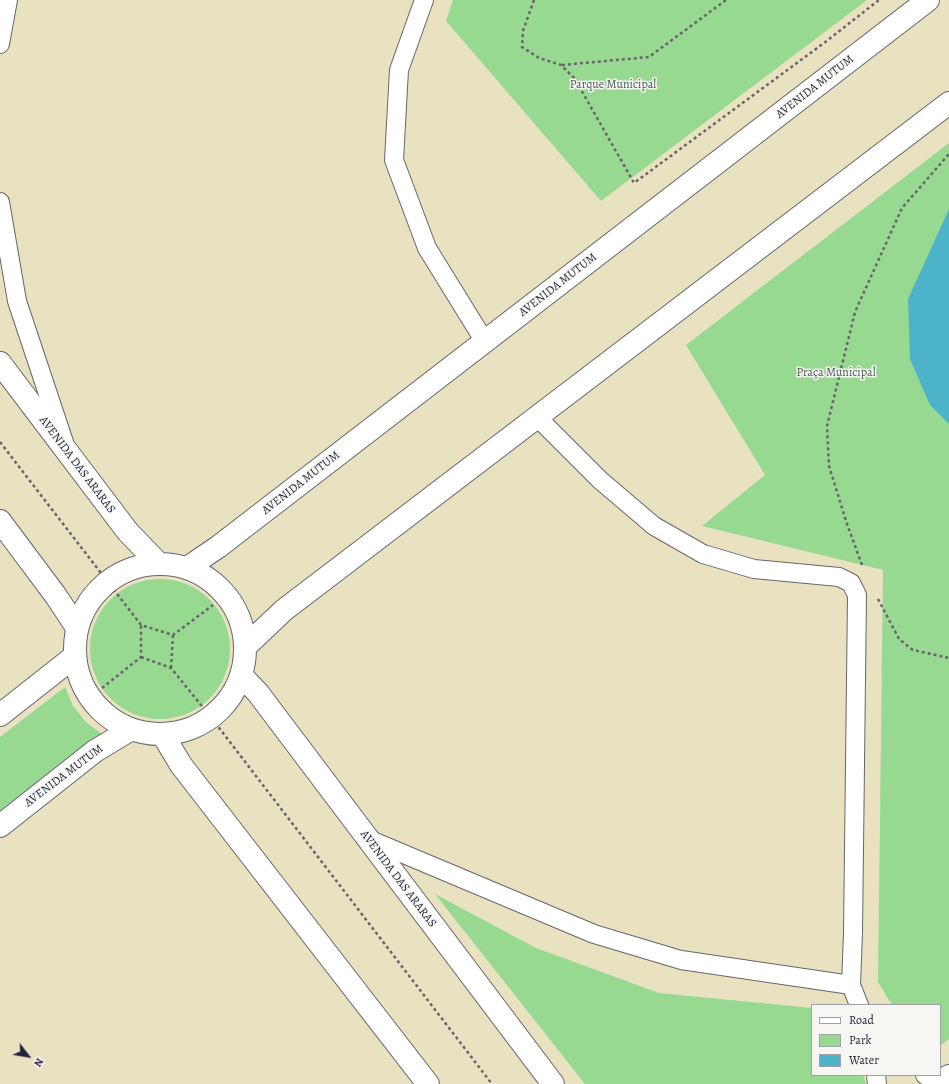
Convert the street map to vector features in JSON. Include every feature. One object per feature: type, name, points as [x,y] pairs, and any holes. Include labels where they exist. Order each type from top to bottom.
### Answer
[{"type":"street","points":[[0,44],[8,0]]},
{"type":"street","points":[[424,0],[399,70],[394,160],[427,248],[484,342]]},
{"type":"street","name":"AVENIDA MUTUM","points":[[187,568],[218,547],[928,0]]},
{"type":"street","points":[[246,646],[284,610],[949,103]]},
{"type":"street","points":[[0,202],[17,301],[67,452]]},
{"type":"street","name":"AVENIDA DAS ARARAS","points":[[0,363],[128,532],[159,564]]},
{"type":"street","points":[[537,417],[600,480],[654,526],[703,554],[754,569],[839,577],[851,583],[857,595],[853,933],[850,985],[859,1004]]},
{"type":"street","points":[[0,521],[56,596],[77,628]]},
{"type":"street","points":[[159,564],[187,568],[210,580],[228,598],[241,621],[246,646],[242,675],[224,705],[197,726],[163,735],[130,730],[109,718],[92,701],[80,680],[75,656],[77,628],[89,603],[108,582],[132,569],[159,564]]},
{"type":"street","points":[[0,715],[75,656]]},
{"type":"street","name":"AVENIDA DAS ARARAS","points":[[242,675],[258,693],[553,1084]]},
{"type":"street","name":"AVENIDA MUTUM","points":[[0,826],[95,751],[130,730]]},
{"type":"street","points":[[163,735],[181,765],[428,1084]]},
{"type":"street","points":[[368,839],[594,934],[682,960],[850,985]]},
{"type":"street","points":[[927,1076],[939,1084],[949,1076]]},
{"type":"path","points":[[534,0],[523,31],[522,47],[539,58],[561,65],[649,57],[726,0]]},
{"type":"path","points":[[561,65],[575,79],[634,183],[824,43],[879,0]]},
{"type":"path","points":[[862,566],[829,466],[827,426],[855,312],[864,291],[902,208],[949,154]]},
{"type":"path","points":[[0,442],[141,624],[172,635]]},
{"type":"path","points":[[875,593],[899,639],[913,650],[949,658]]},
{"type":"path","points":[[172,635],[213,605]]},
{"type":"path","points":[[141,624],[141,657]]},
{"type":"path","points":[[171,668],[172,635]]},
{"type":"path","points":[[141,657],[171,668],[210,716],[492,1084]]},
{"type":"path","points":[[102,688],[141,657]]},
{"type":"green space","name":"Parque Municipal","points":[[453,0],[867,0],[601,201],[446,21]]},
{"type":"green space","name":"Praça Municipal","points":[[949,143],[949,1039],[941,1045],[941,1004],[891,1004],[878,982],[883,570],[702,526],[765,475],[686,345]]},
{"type":"green space","points":[[160,579],[180,582],[187,585],[199,591],[214,605],[227,629],[230,649],[227,669],[224,676],[218,688],[204,703],[180,716],[160,719],[140,716],[133,713],[121,707],[106,693],[93,669],[90,649],[93,629],[96,622],[102,610],[116,595],[140,582]]},
{"type":"green space","points":[[65,687],[73,706],[86,722],[103,735],[0,814],[0,737]]},
{"type":"green space","points":[[435,894],[536,948],[659,993],[811,1008],[811,1076],[863,1076],[866,1084],[585,1084]]},
{"type":"water","points":[[949,209],[949,424],[930,405],[910,359],[908,299]]}]
